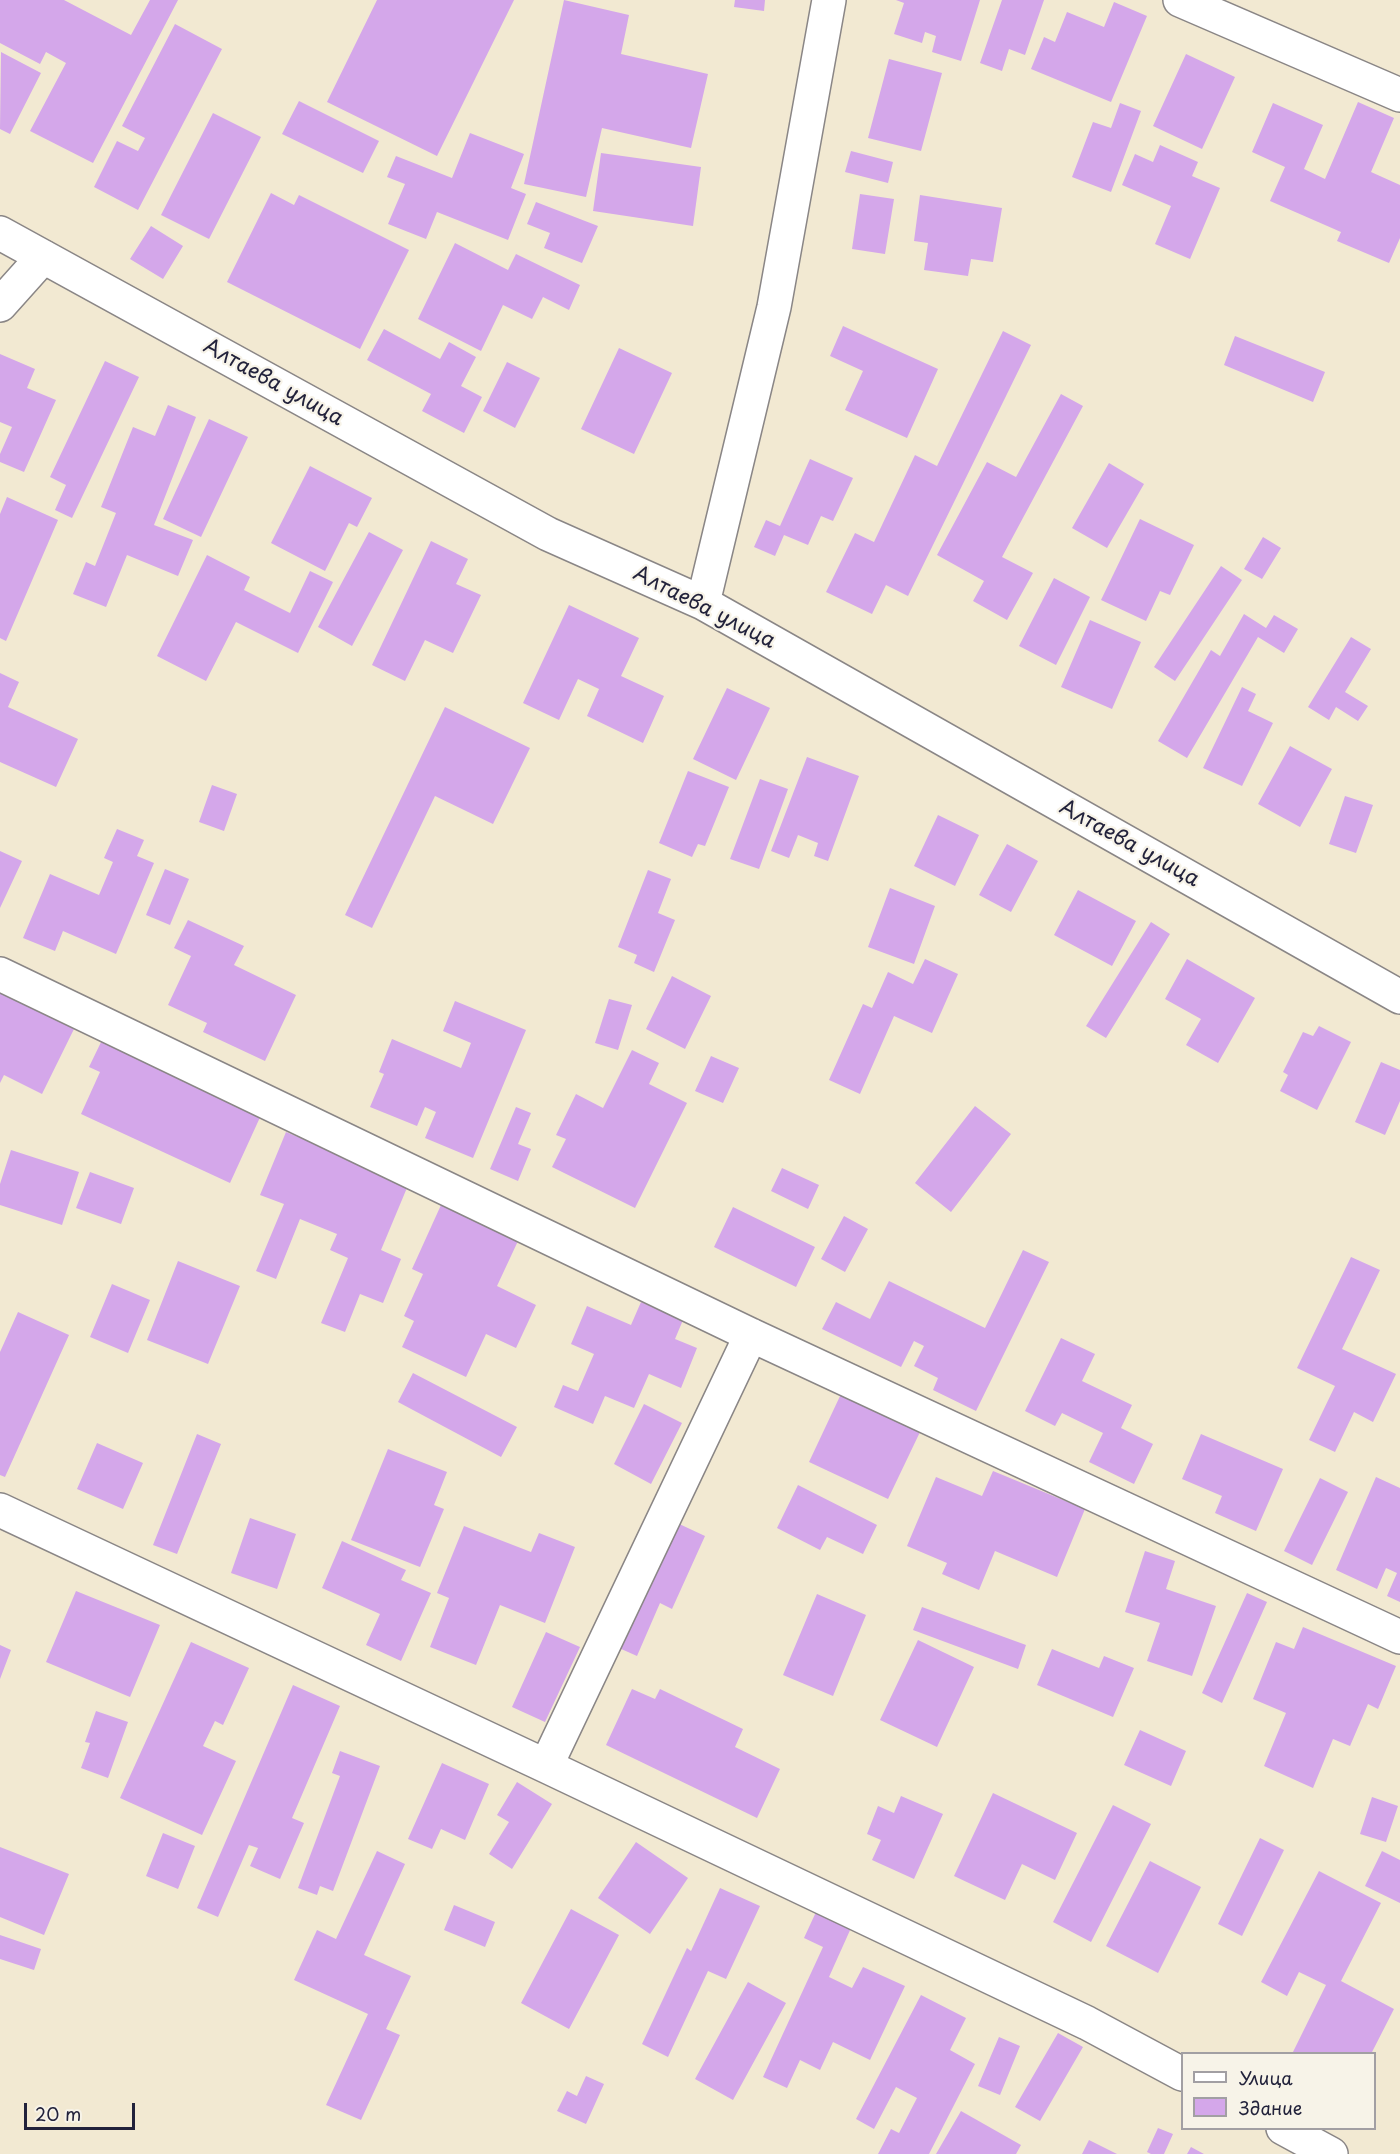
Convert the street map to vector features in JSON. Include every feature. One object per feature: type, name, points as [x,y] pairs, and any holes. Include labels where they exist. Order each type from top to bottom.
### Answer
[{"type":"street","points":[[703,603],[774,307],[829,0]]},
{"type":"street","points":[[1180,0],[1400,95]]},
{"type":"street","name":"Алтаева улица","points":[[0,233],[548,534],[703,603],[1400,997]]},
{"type":"street","points":[[0,305],[43,257]]},
{"type":"street","points":[[0,974],[751,1335],[1400,1637]]},
{"type":"street","points":[[546,1766],[751,1335]]},
{"type":"street","points":[[0,1510],[1088,2023],[1181,2073]]},
{"type":"street","points":[[1287,2130],[1331,2154]]},
{"type":"building","points":[[0,0],[64,0],[131,35],[150,0],[178,0],[93,163],[30,131],[66,63],[46,52],[40,64],[0,43]]},
{"type":"building","points":[[377,0],[514,0],[437,156],[327,102]]},
{"type":"building","points":[[564,0],[629,15],[621,54],[708,74],[691,148],[602,128],[586,197],[524,184]]},
{"type":"building","points":[[735,0],[765,0],[764,11],[734,7]]},
{"type":"building","points":[[896,0],[980,0],[961,61],[932,52],[936,36],[925,32],[922,43],[894,34],[904,3]]},
{"type":"building","points":[[1002,0],[1044,0],[1025,55],[1009,49],[1002,71],[980,63]]},
{"type":"building","points":[[1114,2],[1147,16],[1111,102],[1031,69],[1044,37],[1055,42],[1067,12],[1104,27]]},
{"type":"building","points":[[175,24],[222,49],[138,210],[94,187],[117,141],[138,151],[145,138],[122,126]]},
{"type":"building","points":[[1,52],[41,73],[10,134],[0,129]]},
{"type":"building","points":[[1186,54],[1235,77],[1202,149],[1153,126]]},
{"type":"building","points":[[889,59],[942,73],[921,151],[868,138]]},
{"type":"building","points":[[299,101],[379,141],[363,173],[282,134]]},
{"type":"building","points":[[1358,102],[1394,118],[1371,172],[1400,185],[1400,238],[1389,263],[1337,241],[1341,232],[1270,201],[1285,167],[1252,152],[1273,103],[1323,125],[1304,169],[1325,179]]},
{"type":"building","points":[[1120,103],[1141,111],[1111,192],[1072,177],[1093,122],[1111,128]]},
{"type":"building","points":[[213,113],[261,137],[209,239],[161,215]]},
{"type":"building","points":[[470,133],[524,154],[511,188],[526,194],[508,240],[437,212],[426,239],[388,224],[405,184],[387,177],[396,156],[452,178]]},
{"type":"building","points":[[1160,145],[1198,162],[1192,176],[1220,188],[1190,259],[1155,244],[1171,206],[1122,185],[1135,154],[1153,162]]},
{"type":"building","points":[[851,151],[893,162],[888,183],[845,172]]},
{"type":"building","points":[[601,153],[701,167],[693,226],[593,211]]},
{"type":"building","points":[[271,193],[294,205],[299,195],[409,250],[360,349],[227,282]]},
{"type":"building","points":[[860,194],[894,199],[885,254],[852,249]]},
{"type":"building","points":[[920,195],[1002,208],[993,262],[971,259],[968,276],[924,270],[928,243],[914,241]]},
{"type":"building","points":[[536,202],[598,226],[582,263],[544,248],[550,233],[527,224]]},
{"type":"building","points":[[151,226],[183,246],[163,279],[130,259]]},
{"type":"building","points":[[455,243],[508,270],[516,254],[580,285],[569,310],[543,297],[532,319],[503,305],[481,351],[418,319]]},
{"type":"building","points":[[843,326],[938,369],[907,438],[845,410],[863,371],[830,356]]},
{"type":"building","points":[[384,329],[440,359],[449,342],[476,357],[461,386],[482,397],[464,433],[422,411],[431,394],[367,360]]},
{"type":"building","points":[[1003,331],[1031,345],[908,596],[886,585],[872,614],[826,592],[855,533],[874,542],[915,455],[937,466]]},
{"type":"building","points":[[1235,336],[1325,372],[1313,402],[1224,365]]},
{"type":"building","points":[[619,348],[672,373],[634,454],[581,429]]},
{"type":"building","points":[[0,354],[35,369],[27,388],[56,400],[24,472],[0,462],[0,454],[12,427],[0,422]]},
{"type":"building","points":[[105,361],[139,377],[72,518],[55,510],[66,485],[50,477]]},
{"type":"building","points":[[507,362],[540,378],[515,428],[483,411]]},
{"type":"building","points":[[1061,394],[1083,406],[1002,557],[1033,573],[1007,620],[973,601],[984,581],[937,555],[987,462],[1016,477]]},
{"type":"building","points":[[168,405],[196,417],[154,525],[193,540],[178,576],[127,555],[106,607],[73,594],[86,562],[95,566],[116,513],[101,507],[133,427],[155,436]]},
{"type":"building","points":[[209,419],[248,437],[201,537],[163,519]]},
{"type":"building","points":[[810,459],[853,478],[833,521],[821,516],[808,545],[784,535],[775,556],[754,547],[766,520],[780,526]]},
{"type":"building","points":[[1109,463],[1144,484],[1107,548],[1072,528]]},
{"type":"building","points":[[310,466],[372,498],[357,527],[349,523],[325,571],[271,543]]},
{"type":"building","points":[[7,497],[58,520],[6,641],[0,638],[0,514]]},
{"type":"building","points":[[1140,519],[1194,545],[1170,595],[1160,591],[1146,621],[1101,600]]},
{"type":"building","points":[[369,532],[403,550],[352,646],[318,627]]},
{"type":"building","points":[[1263,537],[1281,548],[1262,579],[1244,569]]},
{"type":"building","points":[[431,541],[468,559],[456,584],[481,595],[453,653],[425,640],[405,681],[372,665]]},
{"type":"building","points":[[207,555],[250,577],[244,590],[290,613],[310,571],[333,582],[298,653],[236,622],[206,681],[157,656]]},
{"type":"building","points":[[1221,566],[1242,580],[1175,681],[1154,667]]},
{"type":"building","points":[[1054,578],[1090,597],[1056,665],[1019,646]]},
{"type":"building","points":[[569,605],[639,638],[621,676],[664,696],[643,743],[587,716],[599,689],[578,679],[559,720],[523,703]]},
{"type":"building","points":[[1244,614],[1266,628],[1274,615],[1298,629],[1284,653],[1258,637],[1187,758],[1158,741],[1211,650],[1220,656]]},
{"type":"building","points":[[1090,620],[1141,642],[1112,709],[1061,687]]},
{"type":"building","points":[[1351,637],[1371,649],[1345,692],[1368,706],[1358,721],[1336,707],[1329,720],[1308,707]]},
{"type":"building","points":[[0,673],[19,682],[8,707],[78,739],[56,787],[0,762]]},
{"type":"building","points":[[1242,687],[1256,694],[1248,711],[1273,723],[1242,786],[1203,768]]},
{"type":"building","points":[[727,688],[770,708],[736,780],[693,759]]},
{"type":"building","points":[[445,707],[530,748],[493,824],[435,796],[372,928],[345,915]]},
{"type":"building","points":[[1290,746],[1332,769],[1300,827],[1258,804]]},
{"type":"building","points":[[807,757],[859,776],[828,861],[814,856],[818,843],[798,835],[789,858],[771,851]]},
{"type":"building","points":[[688,771],[729,787],[705,846],[698,844],[692,857],[659,843]]},
{"type":"building","points":[[760,779],[788,789],[759,869],[730,859]]},
{"type":"building","points":[[212,785],[237,794],[224,831],[199,822]]},
{"type":"building","points":[[1345,796],[1373,805],[1356,853],[1329,844]]},
{"type":"building","points":[[938,815],[979,835],[955,886],[914,866]]},
{"type":"building","points":[[117,829],[144,840],[137,856],[154,863],[116,954],[63,931],[55,951],[23,938],[50,874],[99,895],[113,862],[104,858]]},
{"type":"building","points":[[1007,844],[1038,861],[1011,912],[979,895]]},
{"type":"building","points":[[0,851],[22,861],[0,908]]},
{"type":"building","points":[[165,869],[189,879],[170,925],[146,915]]},
{"type":"building","points":[[648,870],[671,879],[658,913],[675,920],[654,972],[634,963],[637,955],[618,947]]},
{"type":"building","points":[[890,888],[935,906],[914,964],[868,947]]},
{"type":"building","points":[[1078,890],[1136,921],[1112,966],[1054,935]]},
{"type":"building","points":[[188,920],[244,946],[234,965],[296,995],[265,1061],[203,1032],[207,1023],[168,1005],[191,956],[174,948]]},
{"type":"building","points":[[1151,922],[1170,934],[1106,1038],[1086,1026]]},
{"type":"building","points":[[925,959],[958,974],[932,1033],[894,1016],[860,1094],[829,1080],[863,1004],[872,1008],[888,972],[913,984]]},
{"type":"building","points":[[1187,959],[1255,998],[1218,1063],[1186,1045],[1201,1019],[1165,999]]},
{"type":"building","points":[[672,976],[711,996],[685,1049],[646,1029]]},
{"type":"building","points":[[0,992],[74,1029],[42,1094],[4,1075],[0,1083]]},
{"type":"building","points":[[609,999],[632,1005],[618,1050],[595,1043]]},
{"type":"building","points":[[455,1001],[526,1030],[473,1158],[425,1138],[436,1112],[425,1107],[417,1126],[370,1107],[384,1074],[379,1072],[392,1039],[461,1068],[471,1043],[443,1031]]},
{"type":"building","points":[[1319,1026],[1351,1042],[1317,1110],[1280,1091],[1288,1075],[1283,1072],[1303,1032],[1313,1036]]},
{"type":"building","points":[[103,1038],[262,1113],[230,1183],[81,1114],[100,1072],[89,1067]]},
{"type":"building","points":[[632,1050],[659,1063],[649,1084],[687,1103],[635,1208],[552,1167],[566,1139],[556,1135],[576,1094],[603,1108]]},
{"type":"building","points":[[711,1056],[739,1068],[723,1103],[695,1091]]},
{"type":"building","points":[[1381,1062],[1400,1070],[1400,1101],[1385,1135],[1355,1122]]},
{"type":"building","points":[[975,1106],[1011,1134],[951,1212],[915,1183]]},
{"type":"building","points":[[516,1107],[531,1113],[518,1144],[531,1149],[518,1181],[490,1169]]},
{"type":"building","points":[[286,1132],[409,1183],[381,1250],[401,1259],[383,1303],[360,1294],[345,1332],[321,1323],[348,1258],[330,1250],[337,1234],[300,1219],[276,1279],[256,1271],[284,1204],[260,1195]]},
{"type":"building","points":[[11,1150],[79,1172],[62,1225],[0,1205],[0,1184]]},
{"type":"building","points":[[782,1168],[819,1185],[808,1209],[771,1191]]},
{"type":"building","points":[[90,1172],[134,1188],[121,1224],[76,1208]]},
{"type":"building","points":[[441,1205],[518,1241],[497,1286],[536,1305],[516,1348],[486,1334],[466,1377],[402,1347],[414,1321],[404,1316],[423,1274],[412,1269]]},
{"type":"building","points":[[733,1207],[815,1247],[796,1287],[714,1247]]},
{"type":"building","points":[[844,1216],[868,1229],[845,1272],[821,1259]]},
{"type":"building","points":[[1023,1250],[1049,1262],[976,1411],[933,1390],[938,1378],[914,1366],[924,1346],[914,1341],[901,1367],[822,1329],[836,1302],[870,1319],[889,1281],[985,1328]]},
{"type":"building","points":[[1351,1257],[1380,1270],[1342,1349],[1396,1374],[1373,1422],[1354,1412],[1335,1452],[1309,1440],[1335,1386],[1297,1368]]},
{"type":"building","points":[[178,1261],[240,1286],[208,1364],[147,1340]]},
{"type":"building","points":[[112,1284],[150,1300],[128,1353],[90,1337]]},
{"type":"building","points":[[641,1302],[683,1320],[675,1339],[697,1348],[681,1388],[649,1374],[634,1408],[605,1396],[593,1424],[554,1407],[563,1385],[578,1391],[594,1354],[571,1344],[587,1306],[631,1325]]},
{"type":"building","points":[[18,1312],[69,1335],[5,1477],[0,1475],[0,1352]]},
{"type":"building","points":[[1061,1338],[1095,1354],[1082,1381],[1132,1405],[1121,1428],[1153,1444],[1134,1484],[1089,1462],[1103,1433],[1062,1413],[1055,1426],[1025,1411]]},
{"type":"building","points":[[413,1373],[517,1427],[501,1457],[398,1402]]},
{"type":"building","points":[[841,1394],[920,1432],[888,1499],[809,1462]]},
{"type":"building","points":[[644,1404],[682,1423],[651,1484],[614,1464]]},
{"type":"building","points":[[197,1434],[221,1444],[177,1554],[153,1545]]},
{"type":"building","points":[[1201,1434],[1283,1469],[1256,1531],[1215,1513],[1222,1496],[1182,1479]]},
{"type":"building","points":[[97,1443],[143,1463],[123,1509],[77,1489]]},
{"type":"building","points":[[388,1449],[447,1472],[434,1505],[444,1509],[420,1567],[351,1540]]},
{"type":"building","points":[[993,1471],[1085,1509],[1057,1577],[995,1551],[979,1590],[942,1574],[947,1563],[907,1546],[936,1477],[982,1496]]},
{"type":"building","points":[[1376,1477],[1400,1488],[1400,1602],[1387,1596],[1397,1573],[1386,1568],[1377,1589],[1336,1570]]},
{"type":"building","points":[[1320,1478],[1348,1492],[1312,1565],[1284,1551]]},
{"type":"building","points":[[798,1485],[877,1525],[863,1554],[827,1537],[820,1550],[777,1528]]},
{"type":"building","points":[[250,1518],[296,1534],[277,1589],[231,1573]]},
{"type":"building","points":[[675,1522],[705,1536],[672,1609],[660,1603],[637,1656],[619,1648]]},
{"type":"building","points":[[464,1526],[531,1552],[539,1533],[575,1547],[545,1623],[500,1605],[476,1665],[430,1647],[449,1598],[437,1593]]},
{"type":"building","points":[[342,1541],[406,1570],[401,1580],[431,1593],[401,1661],[366,1645],[380,1614],[322,1588]]},
{"type":"building","points":[[1145,1551],[1175,1561],[1166,1589],[1216,1606],[1192,1676],[1147,1661],[1160,1623],[1125,1612]]},
{"type":"building","points":[[76,1591],[160,1625],[130,1697],[46,1662]]},
{"type":"building","points":[[1247,1593],[1267,1602],[1222,1703],[1202,1693]]},
{"type":"building","points":[[817,1594],[866,1615],[833,1696],[783,1675]]},
{"type":"building","points":[[922,1607],[1026,1645],[1018,1669],[913,1630]]},
{"type":"building","points":[[1303,1627],[1396,1666],[1378,1709],[1368,1704],[1350,1746],[1333,1739],[1313,1788],[1264,1766],[1286,1713],[1253,1699],[1276,1642],[1294,1649]]},
{"type":"building","points":[[546,1632],[580,1647],[545,1722],[512,1707]]},
{"type":"building","points":[[918,1640],[974,1667],[937,1747],[880,1720]]},
{"type":"building","points":[[191,1642],[249,1668],[223,1725],[215,1721],[203,1746],[236,1761],[202,1835],[120,1798]]},
{"type":"building","points":[[0,1645],[11,1650],[0,1679]]},
{"type":"building","points":[[1052,1649],[1099,1668],[1104,1656],[1134,1668],[1113,1717],[1037,1685]]},
{"type":"building","points":[[293,1685],[340,1706],[292,1818],[304,1823],[280,1879],[250,1866],[258,1848],[249,1845],[218,1917],[197,1908]]},
{"type":"building","points":[[632,1689],[655,1699],[660,1689],[743,1729],[735,1747],[780,1769],[757,1818],[606,1745]]},
{"type":"building","points":[[96,1711],[128,1722],[108,1778],[81,1768],[90,1743],[85,1742]]},
{"type":"building","points":[[1140,1730],[1186,1751],[1171,1786],[1124,1765]]},
{"type":"building","points":[[340,1751],[380,1766],[333,1891],[320,1886],[317,1895],[298,1888],[340,1776],[332,1773]]},
{"type":"building","points":[[442,1763],[489,1784],[465,1840],[441,1829],[432,1849],[408,1839]]},
{"type":"building","points":[[517,1782],[552,1804],[512,1869],[489,1854],[509,1822],[497,1815]]},
{"type":"building","points":[[993,1793],[1077,1833],[1055,1880],[1022,1864],[1005,1900],[954,1876]]},
{"type":"building","points":[[901,1796],[943,1814],[914,1879],[872,1860],[881,1840],[867,1834],[878,1806],[894,1813]]},
{"type":"building","points":[[1372,1797],[1398,1806],[1386,1842],[1360,1834]]},
{"type":"building","points":[[1113,1805],[1151,1824],[1091,1942],[1053,1922]]},
{"type":"building","points":[[163,1833],[195,1846],[178,1889],[146,1876]]},
{"type":"building","points":[[1260,1838],[1284,1850],[1242,1936],[1218,1924]]},
{"type":"building","points":[[636,1842],[688,1878],[650,1934],[598,1898]]},
{"type":"building","points":[[0,1847],[69,1874],[44,1935],[0,1917]]},
{"type":"building","points":[[377,1851],[405,1864],[364,1955],[411,1976],[386,2029],[400,2035],[361,2120],[326,2105],[368,2014],[294,1980],[317,1930],[336,1939]]},
{"type":"building","points":[[1382,1851],[1400,1860],[1400,1903],[1365,1886]]},
{"type":"building","points":[[1150,1861],[1201,1887],[1158,1973],[1106,1946]]},
{"type":"building","points":[[1319,1871],[1381,1903],[1341,1981],[1394,2009],[1372,2052],[1293,2052],[1326,1985],[1299,1972],[1287,1996],[1261,1982]]},
{"type":"building","points":[[720,1888],[760,1906],[726,1979],[708,1971],[668,2057],[642,2044],[687,1948],[691,1951]]},
{"type":"building","points":[[454,1905],[495,1922],[485,1947],[444,1930]]},
{"type":"building","points":[[571,1909],[619,1935],[569,2029],[521,2003]]},
{"type":"building","points":[[816,1912],[851,1928],[829,1977],[852,1988],[863,1967],[905,1986],[870,2060],[833,2042],[820,2070],[800,2060],[787,2088],[763,2077],[823,1947],[804,1938]]},
{"type":"building","points":[[0,1935],[41,1949],[34,1970],[0,1959]]},
{"type":"building","points":[[748,1982],[786,2003],[733,2100],[695,2079]]},
{"type":"building","points":[[921,1995],[966,2018],[950,2050],[975,2064],[929,2154],[878,2154],[891,2129],[899,2133],[917,2098],[896,2087],[874,2129],[856,2119]]},
{"type":"building","points":[[1058,2033],[1083,2047],[1040,2121],[1015,2107]]},
{"type":"building","points":[[999,2037],[1020,2046],[1000,2095],[978,2086]]},
{"type":"building","points":[[586,2076],[604,2084],[586,2124],[557,2111],[567,2091],[577,2096]]},
{"type":"building","points":[[961,2111],[1021,2145],[1016,2154],[936,2154]]},
{"type":"building","points":[[1158,2128],[1173,2134],[1164,2154],[1151,2154],[1147,2152]]},
{"type":"building","points":[[1089,2140],[1117,2154],[1082,2154]]},
{"type":"building","points":[[1191,2147],[1204,2154],[1187,2154]]}]
